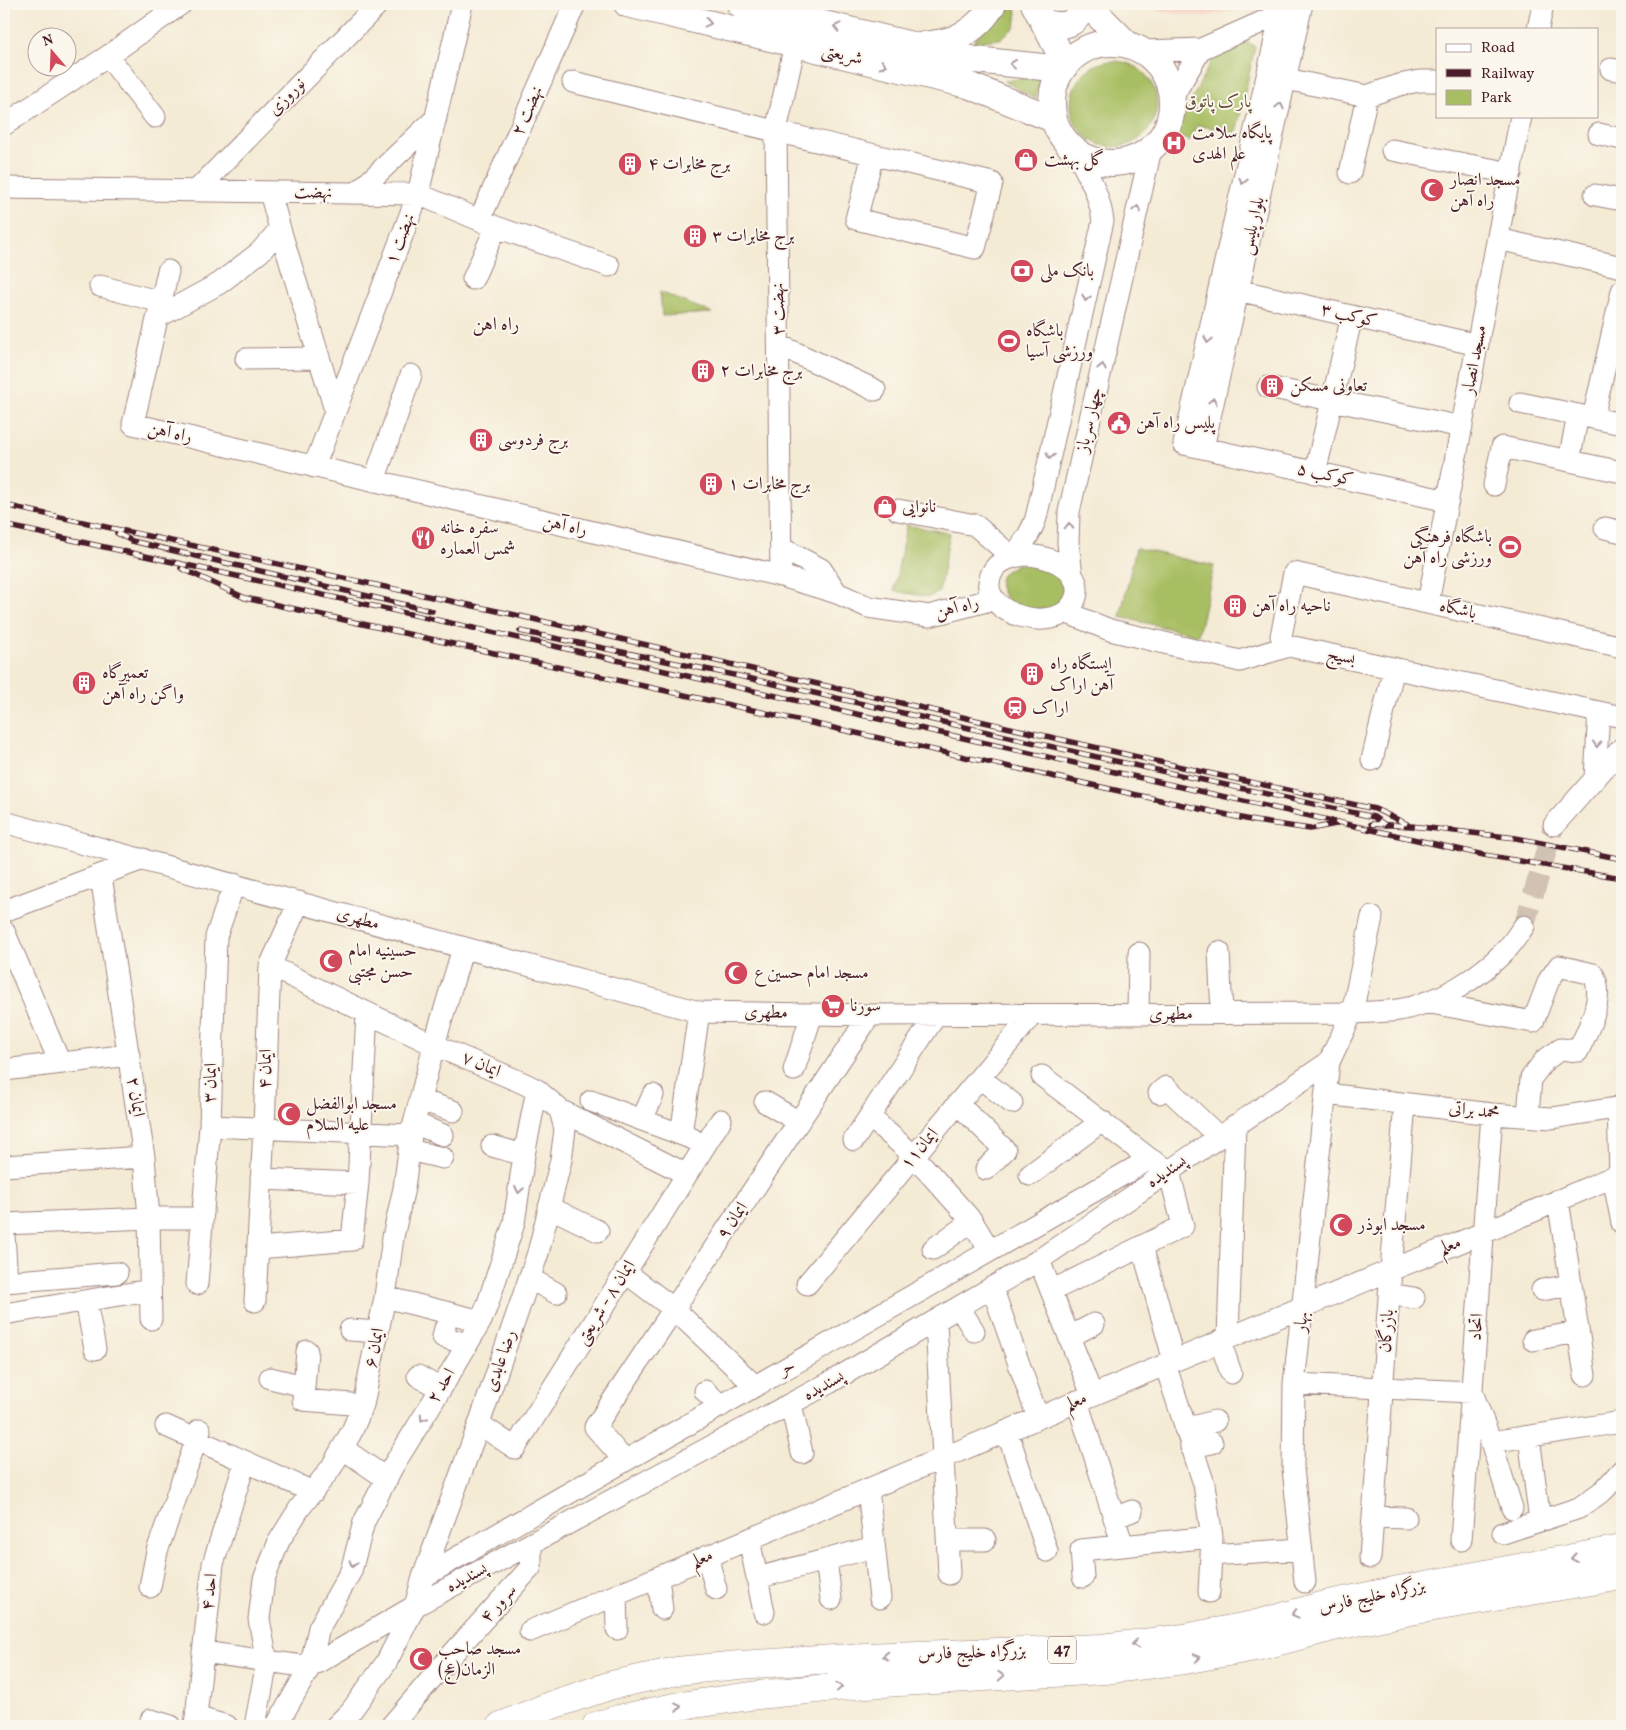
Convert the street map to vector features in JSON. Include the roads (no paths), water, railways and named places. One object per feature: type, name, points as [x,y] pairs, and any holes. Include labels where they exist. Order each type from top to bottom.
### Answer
[{"type":"highway","name":"بزرگراه خلیج فارس","points":[[502,1726],[552,1705],[612,1685],[677,1671],[864,1657],[1101,1648],[1178,1639],[1253,1625],[1329,1604],[1622,1550]]},
{"type":"highway","name":"بزرگراه خلیج فارس","points":[[596,1726],[680,1706],[758,1695],[866,1684],[1105,1670],[1184,1660],[1260,1646],[1337,1626],[1401,1613],[1622,1576]]},
{"type":"main road","name":"شریعتی","points":[[627,4],[968,85],[1053,119]]},
{"type":"main road","name":"شریعتی","points":[[740,4],[975,60],[1064,67]]},
{"type":"main road","points":[[917,46],[947,41],[960,35],[980,21],[993,4]]},
{"type":"main road","points":[[1040,13],[1057,26],[1070,23],[1080,14],[1085,4],[1136,48],[1159,63],[1169,79],[1173,96],[1172,116],[1164,135],[1151,150],[1134,160],[1114,164],[1094,161],[1076,152],[1062,137],[1053,119],[1051,102],[1054,85],[1064,67],[1074,56],[1090,46],[1109,42],[1136,48]]},
{"type":"main road","points":[[1040,13],[1064,67]]},
{"type":"main road","points":[[968,85],[975,85],[984,76],[984,69],[981,63],[975,60]]},
{"type":"street","points":[[4,125],[108,56],[181,4]]},
{"type":"street","name":"نوروزی","points":[[196,191],[378,4]]},
{"type":"street","name":"نهضت ۱","points":[[314,467],[418,194],[462,4]]},
{"type":"street","name":"نهضت ۲","points":[[474,279],[488,223],[575,4]]},
{"type":"street","points":[[1136,48],[1201,49],[1303,4]]},
{"type":"street","name":"بلوار پلیس","points":[[1194,446],[1276,77],[1303,4]]},
{"type":"street","points":[[1538,28],[1543,4]]},
{"type":"street","name":"بلوار پلیس","points":[[1276,77],[1281,14]]},
{"type":"street","name":"نهضت ۳","points":[[781,576],[776,131],[795,44]]},
{"type":"street","points":[[1173,96],[1201,49]]},
{"type":"street","points":[[108,56],[155,117]]},
{"type":"street","points":[[1276,77],[1367,96],[1399,85],[1436,80]]},
{"type":"street","points":[[573,82],[776,131],[992,184],[975,248],[856,218],[873,155]]},
{"type":"street","points":[[1350,174],[1367,96]]},
{"type":"street","points":[[357,193],[436,118]]},
{"type":"street","name":"مسجد انصار","points":[[1428,603],[1521,118]]},
{"type":"street","points":[[1599,134],[1622,138]]},
{"type":"street","name":"چهار سرباز","points":[[1072,575],[1068,543],[1069,512],[1151,150]]},
{"type":"street","points":[[1392,150],[1511,173]]},
{"type":"street","name":"چهار سرباز","points":[[1012,557],[1027,539],[1036,518],[1103,221],[1100,202],[1092,180],[1076,152]]},
{"type":"street","name":"نهضت","points":[[4,188],[418,194],[488,223],[609,266]]},
{"type":"street","points":[[270,192],[335,410]]},
{"type":"street","points":[[1595,195],[1622,200]]},
{"type":"street","points":[[100,286],[160,309],[220,283],[260,252],[280,229]]},
{"type":"street","points":[[1498,240],[1622,267]]},
{"type":"street","points":[[160,309],[168,271]]},
{"type":"street","name":"کوکب ۳","points":[[1229,288],[1478,345]]},
{"type":"street","points":[[1569,461],[1586,417],[1622,291]]},
{"type":"street","name":"راه آهن","points":[[160,309],[133,424],[781,576],[837,593],[868,607],[929,616],[994,599]]},
{"type":"street","points":[[1315,473],[1352,316]]},
{"type":"street","points":[[779,345],[875,390]]},
{"type":"street","points":[[246,359],[319,358]]},
{"type":"street","points":[[374,481],[411,375]]},
{"type":"street","points":[[1268,387],[1462,427]]},
{"type":"street","points":[[1520,403],[1622,424]]},
{"type":"street","name":"کوکب ۵","points":[[1194,446],[1448,501]]},
{"type":"street","points":[[1494,485],[1502,447],[1622,472]]},
{"type":"street","points":[[898,510],[975,525],[1012,557]]},
{"type":"street","points":[[781,548],[821,569],[837,593]]},
{"type":"street","points":[[1039,556],[1064,566],[1072,575],[1077,585],[1077,595],[1073,604],[1065,612],[1048,618],[1027,618],[1008,611],[994,599],[989,584],[991,574],[1001,562],[1012,557],[1039,556]]},
{"type":"street","name":"باشگاه","points":[[1281,636],[1294,572],[1622,647]]},
{"type":"street","name":"بسیج","points":[[1065,612],[1110,630],[1240,661],[1289,646],[1622,717]]},
{"type":"street","points":[[1372,760],[1394,668]]},
{"type":"street","points":[[1595,777],[1599,712]]},
{"type":"street","points":[[1554,825],[1622,748]]},
{"type":"street","name":"مطهری","points":[[4,822],[699,1012],[1032,1015],[1352,1013],[1399,1010],[1426,1002],[1458,988],[1508,947],[1524,926]]},
{"type":"street","points":[[4,912],[143,859]]},
{"type":"street","name":"ایمان ۲","points":[[101,876],[144,1157],[149,1218],[151,1319]]},
{"type":"street","name":"ایمان ۳","points":[[197,1284],[210,1126],[216,937],[234,884]]},
{"type":"street","name":"ایمان ۴","points":[[255,1301],[270,966],[299,902]]},
{"type":"street","points":[[1329,1062],[1352,1013],[1372,917]]},
{"type":"street","points":[[4,931],[60,1063]]},
{"type":"street","name":"ایمان ۶","points":[[255,1726],[268,1662],[259,1619],[264,1579],[279,1541],[299,1509],[331,1468],[352,1431],[363,1406],[378,1332],[392,1237],[404,1188],[412,1136],[434,1044],[463,948]]},
{"type":"street","points":[[1219,952],[1222,1013]]},
{"type":"street","points":[[1138,1014],[1139,953]]},
{"type":"street","name":"ایمان ۷","points":[[270,966],[434,1044],[523,1082],[537,1090],[560,1110],[686,1174]]},
{"type":"street","points":[[1426,1002],[1534,1022],[1550,980],[1558,966],[1593,974],[1598,984],[1593,1021],[1578,1051],[1560,1049],[1545,1060],[1531,1078],[1528,1116]]},
{"type":"street","points":[[681,1134],[699,1012]]},
{"type":"street","points":[[258,1248],[352,1240],[358,1182],[367,1013]]},
{"type":"street","points":[[794,1070],[812,1014]]},
{"type":"street","name":"ایمان ۹","points":[[625,1461],[595,1427],[870,1015]]},
{"type":"street","points":[[854,1140],[936,1015]]},
{"type":"street","name":"ایمان۱۱","points":[[807,1284],[1032,1015]]},
{"type":"street","points":[[4,1070],[129,1056]]},
{"type":"street","name":"بهار","points":[[1305,1582],[1293,1468],[1294,1384],[1304,1306],[1329,1062]]},
{"type":"street","name":"پسندیده","points":[[276,1726],[310,1668],[415,1606],[792,1404],[929,1325],[1038,1260],[1329,1062]]},
{"type":"street","points":[[1042,1076],[1150,1159],[1169,1171],[1183,1226],[1051,1291]]},
{"type":"street","points":[[980,1078],[1012,1104]]},
{"type":"street","points":[[1159,1093],[1166,1087],[1227,1131],[1224,1340],[1231,1373]]},
{"type":"street","name":"احد ۲","points":[[310,1668],[318,1628],[351,1571],[364,1522],[392,1466],[468,1344],[488,1303],[514,1223],[524,1155],[537,1090]]},
{"type":"street","name":"محمد براتی","points":[[1326,1094],[1492,1114],[1552,1118],[1620,1107]]},
{"type":"street","points":[[642,1120],[653,1095]]},
{"type":"street","points":[[420,1100],[452,1111]]},
{"type":"street","points":[[590,1101],[705,1144]]},
{"type":"street","points":[[766,1102],[799,1122]]},
{"type":"street","points":[[958,1104],[1005,1150],[986,1169]]},
{"type":"street","name":"بازرگان","points":[[1370,1558],[1405,1104]]},
{"type":"street","points":[[1620,1107],[1618,1174],[1622,1222]]},
{"type":"street","name":"رضا عابدی","points":[[336,1726],[351,1711],[386,1663],[415,1606],[423,1577],[479,1424],[538,1253],[561,1160],[565,1129],[560,1110]]},
{"type":"street","name":"اتحاد","points":[[1461,1540],[1492,1114]]},
{"type":"street","points":[[870,1117],[914,1156],[972,1221],[990,1251]]},
{"type":"street","name":"ایمان ۸ - شریعتی","points":[[479,1424],[515,1448],[686,1174],[722,1120]]},
{"type":"street","points":[[1030,1175],[1062,1142],[1102,1121]]},
{"type":"street","points":[[210,1126],[412,1136],[444,1135]]},
{"type":"street","points":[[412,1136],[444,1158]]},
{"type":"street","points":[[492,1146],[524,1155]]},
{"type":"street","points":[[4,1166],[144,1157]]},
{"type":"street","name":"حر","points":[[423,1577],[1150,1159]]},
{"type":"street","name":"معلم","points":[[530,1631],[1169,1362],[1484,1233],[1618,1174]]},
{"type":"street","points":[[261,1179],[358,1182]]},
{"type":"street","points":[[1558,1200],[1585,1375]]},
{"type":"street","points":[[549,1207],[598,1231]]},
{"type":"street","points":[[4,1224],[149,1218],[202,1218]]},
{"type":"street","points":[[933,1249],[972,1221]]},
{"type":"street","points":[[4,1235],[5,1281],[117,1273]]},
{"type":"street","points":[[1142,1246],[1169,1362],[1196,1439],[1212,1546],[1209,1592]]},
{"type":"street","points":[[1038,1260],[1069,1338],[1084,1398],[1123,1514],[1123,1546]]},
{"type":"street","points":[[625,1272],[674,1309],[755,1386]]},
{"type":"street","points":[[529,1278],[556,1293]]},
{"type":"street","points":[[1542,1290],[1571,1285]]},
{"type":"street","points":[[992,1287],[1038,1418]]},
{"type":"street","points":[[4,1314],[150,1290]]},
{"type":"street","points":[[1389,1294],[1414,1298]]},
{"type":"street","points":[[384,1297],[481,1320]]},
{"type":"street","points":[[86,1301],[95,1349]]},
{"type":"street","points":[[902,1302],[929,1325],[944,1457],[949,1574]]},
{"type":"street","points":[[959,1307],[974,1331]]},
{"type":"street","points":[[1069,1338],[1094,1324]]},
{"type":"street","points":[[445,1328],[443,1337],[468,1344]]},
{"type":"street","points":[[350,1330],[378,1332]]},
{"type":"street","points":[[1533,1340],[1578,1332]]},
{"type":"street","points":[[307,1351],[303,1400],[363,1406]]},
{"type":"street","points":[[811,1354],[829,1383]]},
{"type":"street","points":[[418,1376],[441,1389]]},
{"type":"street","points":[[270,1378],[304,1386]]},
{"type":"street","points":[[1294,1384],[1472,1392],[1491,1442],[1512,1508]]},
{"type":"street","points":[[705,1391],[721,1406]]},
{"type":"street","points":[[792,1404],[802,1453]]},
{"type":"street","points":[[1196,1439],[1215,1421]]},
{"type":"street","points":[[1491,1442],[1622,1422]]},
{"type":"street","points":[[166,1426],[198,1435],[246,1462],[313,1492]]},
{"type":"street","points":[[1007,1430],[1047,1551]]},
{"type":"street","points":[[150,1587],[158,1551],[198,1435]]},
{"type":"street","points":[[1528,1436],[1540,1521]]},
{"type":"street","points":[[342,1448],[387,1479]]},
{"type":"street","name":"احد ۴","points":[[195,1722],[213,1564],[246,1462]]},
{"type":"street","points":[[1503,1533],[1579,1508],[1604,1490],[1622,1470]]},
{"type":"street","points":[[868,1489],[880,1598]]},
{"type":"street","points":[[1373,1517],[1406,1518]]},
{"type":"street","points":[[750,1539],[764,1612]]},
{"type":"street","points":[[947,1540],[985,1540]]},
{"type":"street","name":"سرور ۴","points":[[391,1726],[455,1651],[531,1568],[531,1544]]},
{"type":"street","points":[[1083,1577],[1081,1550],[1123,1546],[1301,1549]]},
{"type":"street","points":[[757,1578],[874,1548]]},
{"type":"street","points":[[707,1556],[716,1589]]},
{"type":"street","points":[[826,1560],[831,1599]]},
{"type":"street","points":[[658,1578],[662,1609]]},
{"type":"street","points":[[616,1595],[617,1629]]},
{"type":"street","points":[[203,1652],[310,1668]]},
{"type":"street","points":[[151,1720],[171,1726]]},
{"type":"street","points":[[195,1722],[226,1726]]},
{"type":"tunnel","points":[[1524,926],[1554,825]]},
{"type":"railway","points":[[4,505],[511,614],[1199,771],[1375,809],[1407,824]]},
{"type":"railway","points":[[4,525],[487,631],[1484,855],[1622,878]]},
{"type":"railway","points":[[117,533],[132,541],[432,611]]},
{"type":"railway","points":[[181,568],[245,598],[1255,821],[1310,829],[1336,824]]},
{"type":"railway","points":[[520,631],[739,676],[1374,817],[1385,825]]},
{"type":"railway","points":[[1371,824],[1411,826],[1516,838],[1622,859]]},
{"type":"place","name":"پایگاه سلامت علم الهدی","points":[[1174,143]]},
{"type":"place","name":"گل بهشت","points":[[1026,160]]},
{"type":"place","name":"برج مخابرات ۴","points":[[630,164]]},
{"type":"place","name":"مسجد انصار راه آهن","points":[[1432,190]]},
{"type":"place","name":"برج مخابرات ۳","points":[[695,236]]},
{"type":"place","name":"بانک ملی","points":[[1022,271]]},
{"type":"place","name":"باشگاه ورزشی آسیا","points":[[1009,341]]},
{"type":"place","name":"برج مخابرات ۲","points":[[703,371]]},
{"type":"place","name":"تعاونی مسکن","points":[[1272,386]]},
{"type":"place","name":"پلیس راه آهن","points":[[1119,423]]},
{"type":"place","name":"برج فردوسی","points":[[481,440]]},
{"type":"place","name":"برج مخابرات ۱","points":[[711,484]]},
{"type":"place","name":"نانوایی","points":[[885,507]]},
{"type":"place","name":"سفره خانه شمس العماره","points":[[423,538]]},
{"type":"place","name":"باشگاه فرهنگی ورزشی راه آهن","points":[[1510,547]]},
{"type":"place","name":"ناحیه راه آهن","points":[[1235,606]]},
{"type":"place","name":"ایستگاه راه آهن اراک","points":[[1032,674]]},
{"type":"place","name":"تعمیرگاه واگن راه آهن","points":[[84,683]]},
{"type":"place","name":"اراک","points":[[1015,708]]},
{"type":"place","name":"حسینیه امام حسن مجتبی","points":[[331,961]]},
{"type":"place","name":"مسجد امام حسین ع","points":[[736,973]]},
{"type":"place","name":"سورنا","points":[[833,1006]]},
{"type":"place","name":"مسجد ابوالفضل علیه السلام","points":[[289,1114]]},
{"type":"place","name":"مسجد ابوذر","points":[[1341,1225]]},
{"type":"place","name":"مسجد صاحب الزمان(عج)","points":[[421,1659]]},
{"type":"district","name":"راه اهن","points":[[496,325]]},
{"type":"park label","name":"پارک پاتوق","points":[[1218,102]]}]
